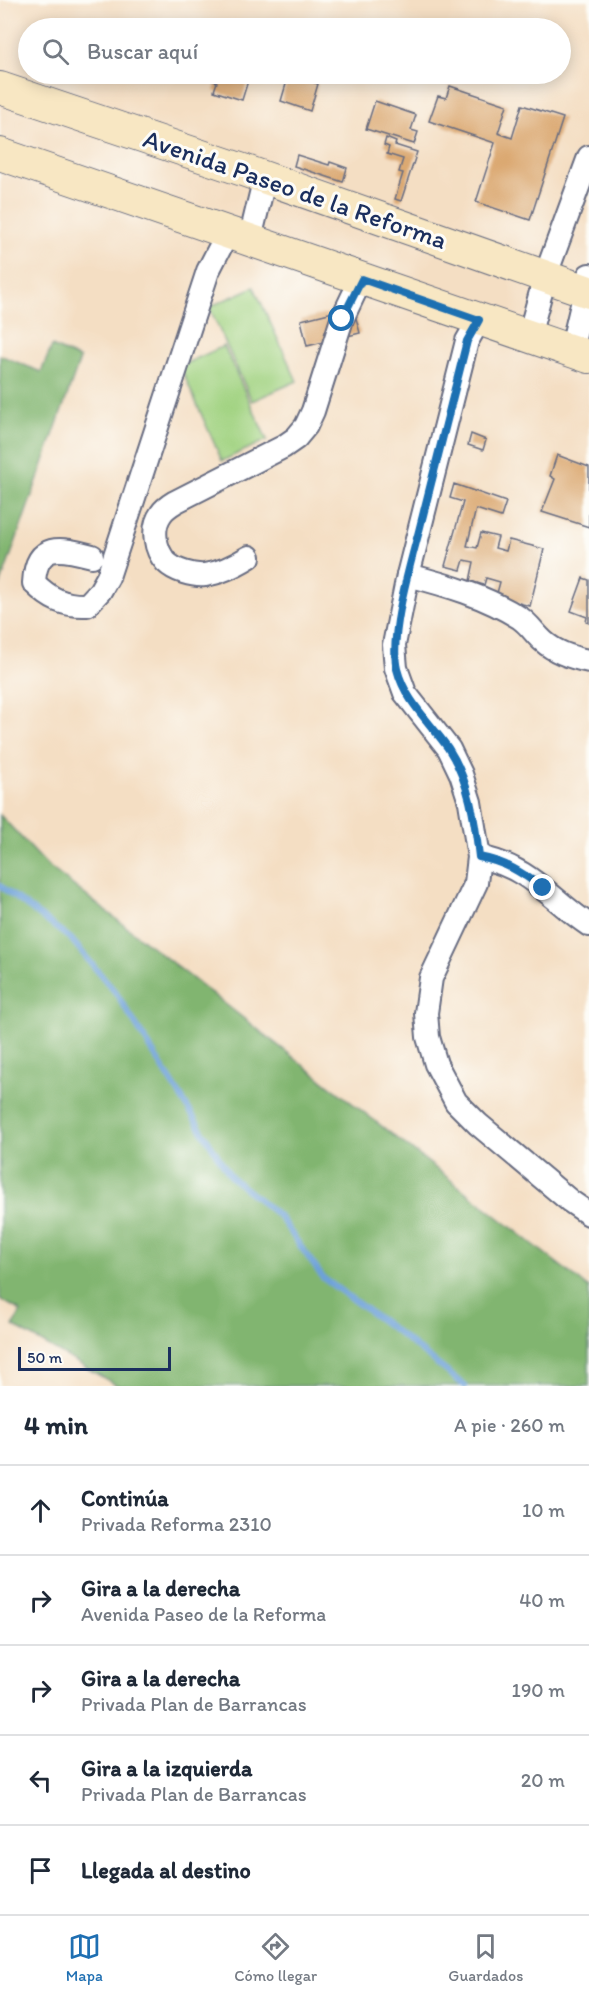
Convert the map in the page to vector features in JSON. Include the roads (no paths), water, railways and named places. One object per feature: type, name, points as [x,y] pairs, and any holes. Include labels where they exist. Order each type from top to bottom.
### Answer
[{"type":"main road","name":"Avenida Paseo de la Reforma","points":[[0,88],[265,177],[545,277],[587,286]]},
{"type":"main road","points":[[0,154],[580,354]]},
{"type":"street","points":[[529,336],[545,277],[589,157]]},
{"type":"street","points":[[92,556],[60,550],[49,551],[37,561],[34,583],[46,595],[70,605],[87,605],[100,591],[108,577],[208,271],[239,235],[265,177]]},
{"type":"street","points":[[249,557],[231,567],[206,575],[183,572],[166,562],[156,543],[155,527],[161,514],[175,502],[283,447],[296,438],[306,426],[313,411],[342,319],[362,279]]},
{"type":"street","points":[[580,354],[587,286]]},
{"type":"street","points":[[479,320],[467,341],[408,575],[394,645],[396,668],[405,693],[449,749],[461,774],[470,802],[479,857],[476,883],[431,978],[426,1013],[428,1037],[436,1064],[456,1102],[478,1124],[570,1201],[589,1214]]},
{"type":"street","points":[[408,575],[483,598],[522,620],[544,643],[560,652],[589,662]]},
{"type":"street","points":[[479,857],[500,861],[520,871],[543,888],[565,909],[589,925]]},
{"type":"waterway","points":[[0,886],[71,939],[116,993],[231,1177],[279,1216],[323,1278],[465,1386]]}]
